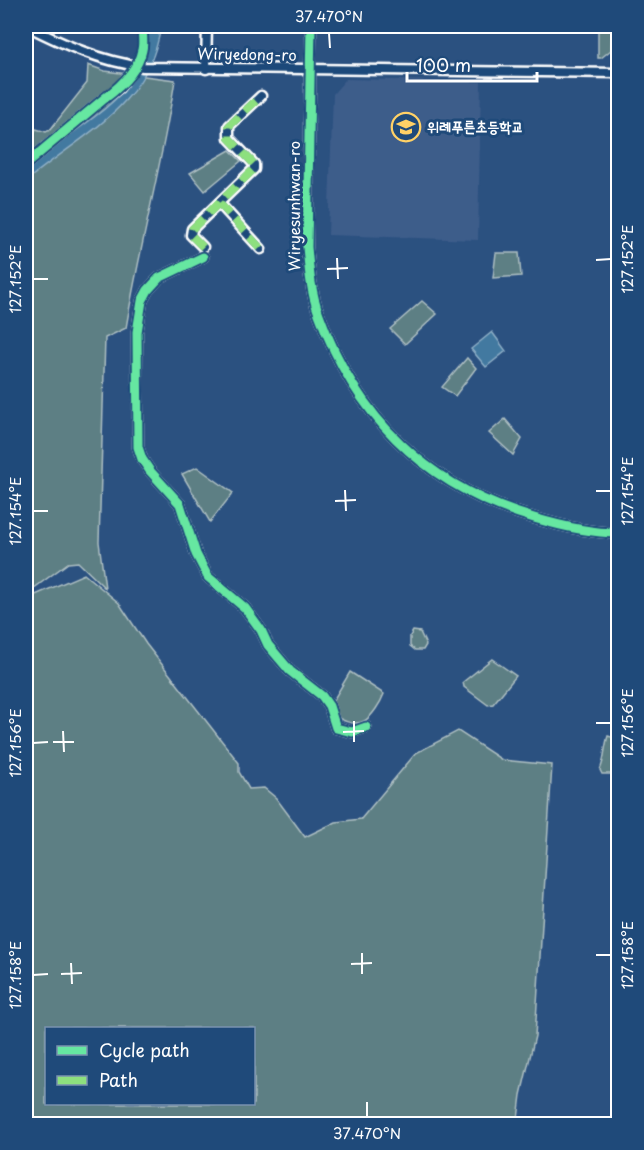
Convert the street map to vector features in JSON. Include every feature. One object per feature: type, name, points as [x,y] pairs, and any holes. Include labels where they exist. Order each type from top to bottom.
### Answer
[{"type":"street","name":"Wiryedong-ro","points":[[27,26],[68,46],[116,63],[143,67],[618,73]]},
{"type":"street","points":[[206,69],[207,26]]},
{"type":"street","name":"Wiryesunhwan-ro","points":[[311,26],[307,247],[318,313],[343,367],[381,424],[417,460],[466,493],[508,510],[560,526],[618,532]]},
{"type":"street","points":[[26,164],[119,88],[131,73]]},
{"type":"street","points":[[202,247],[191,235],[192,229],[254,169],[254,164],[229,138],[229,126],[261,96]]},
{"type":"street","points":[[219,203],[261,249]]},
{"type":"street","points":[[203,257],[173,269],[159,278],[142,301],[137,332],[137,438],[142,459],[158,482],[180,504],[195,554],[208,577],[245,608],[261,630],[268,645],[290,671],[322,696],[329,706],[336,728],[352,732],[366,727]]},
{"type":"shaded area","points":[[147,26],[161,26],[154,54],[143,77],[128,98],[110,116],[26,181],[26,168],[98,114],[125,89],[136,75],[143,58]]},
{"type":"shaded area","name":"위례푸른초등학교","points":[[346,79],[481,82],[478,240],[328,235],[333,94]]},
{"type":"shaded area","points":[[492,332],[506,351],[486,367],[471,349]]},
{"type":"green space","points":[[598,26],[612,26],[611,50],[601,58],[598,58]]},
{"type":"green space","points":[[88,65],[105,71],[175,80],[126,328],[105,338],[99,542],[105,588],[78,562],[68,563],[26,594],[26,149],[36,129],[46,132],[50,130],[87,83]]},
{"type":"green space","points":[[230,150],[241,161],[205,191],[190,173]]},
{"type":"green space","points":[[496,253],[519,253],[521,276],[493,278]]},
{"type":"green space","points":[[422,301],[437,314],[405,344],[390,329]]},
{"type":"green space","points":[[467,358],[476,368],[455,396],[442,387]]},
{"type":"green space","points":[[505,419],[522,439],[513,455],[489,433]]},
{"type":"green space","points":[[197,467],[233,493],[210,522],[182,474]]},
{"type":"green space","points":[[84,574],[119,603],[146,644],[239,763],[239,772],[249,789],[264,788],[276,798],[305,837],[336,822],[361,819],[416,753],[458,731],[502,760],[552,765],[535,1036],[521,1095],[518,1119],[514,1124],[26,1124],[26,599]]},
{"type":"green space","points":[[413,631],[420,632],[426,645],[423,650],[415,650],[410,646],[410,636]]},
{"type":"green space","points":[[492,659],[516,676],[493,704],[488,705],[464,687],[463,682]]},
{"type":"green space","points":[[350,672],[384,694],[367,719],[352,723],[334,713],[331,704]]},
{"type":"green space","points":[[608,736],[618,739],[618,774],[602,774],[600,770]]},
{"type":"marked path","points":[[203,247],[191,235],[192,229],[254,169],[254,164],[229,138],[229,126],[261,96]]},
{"type":"marked path","points":[[219,203],[261,249]]},
{"type":"cycle path","points":[[26,164],[117,89],[128,77],[137,64],[142,50],[142,26]]},
{"type":"cycle path","points":[[311,26],[307,247],[314,298],[319,314],[335,352],[354,386],[376,417],[401,444],[429,468],[461,488],[496,505],[544,521],[586,530],[618,533]]},
{"type":"cycle path","points":[[203,257],[159,278],[142,301],[137,332],[138,447],[142,459],[180,504],[196,554],[208,577],[245,608],[261,630],[268,645],[290,671],[322,696],[329,706],[336,728],[352,732],[366,727]]},
{"type":"place","name":"위례푸른초등학교","points":[[406,127]]}]
